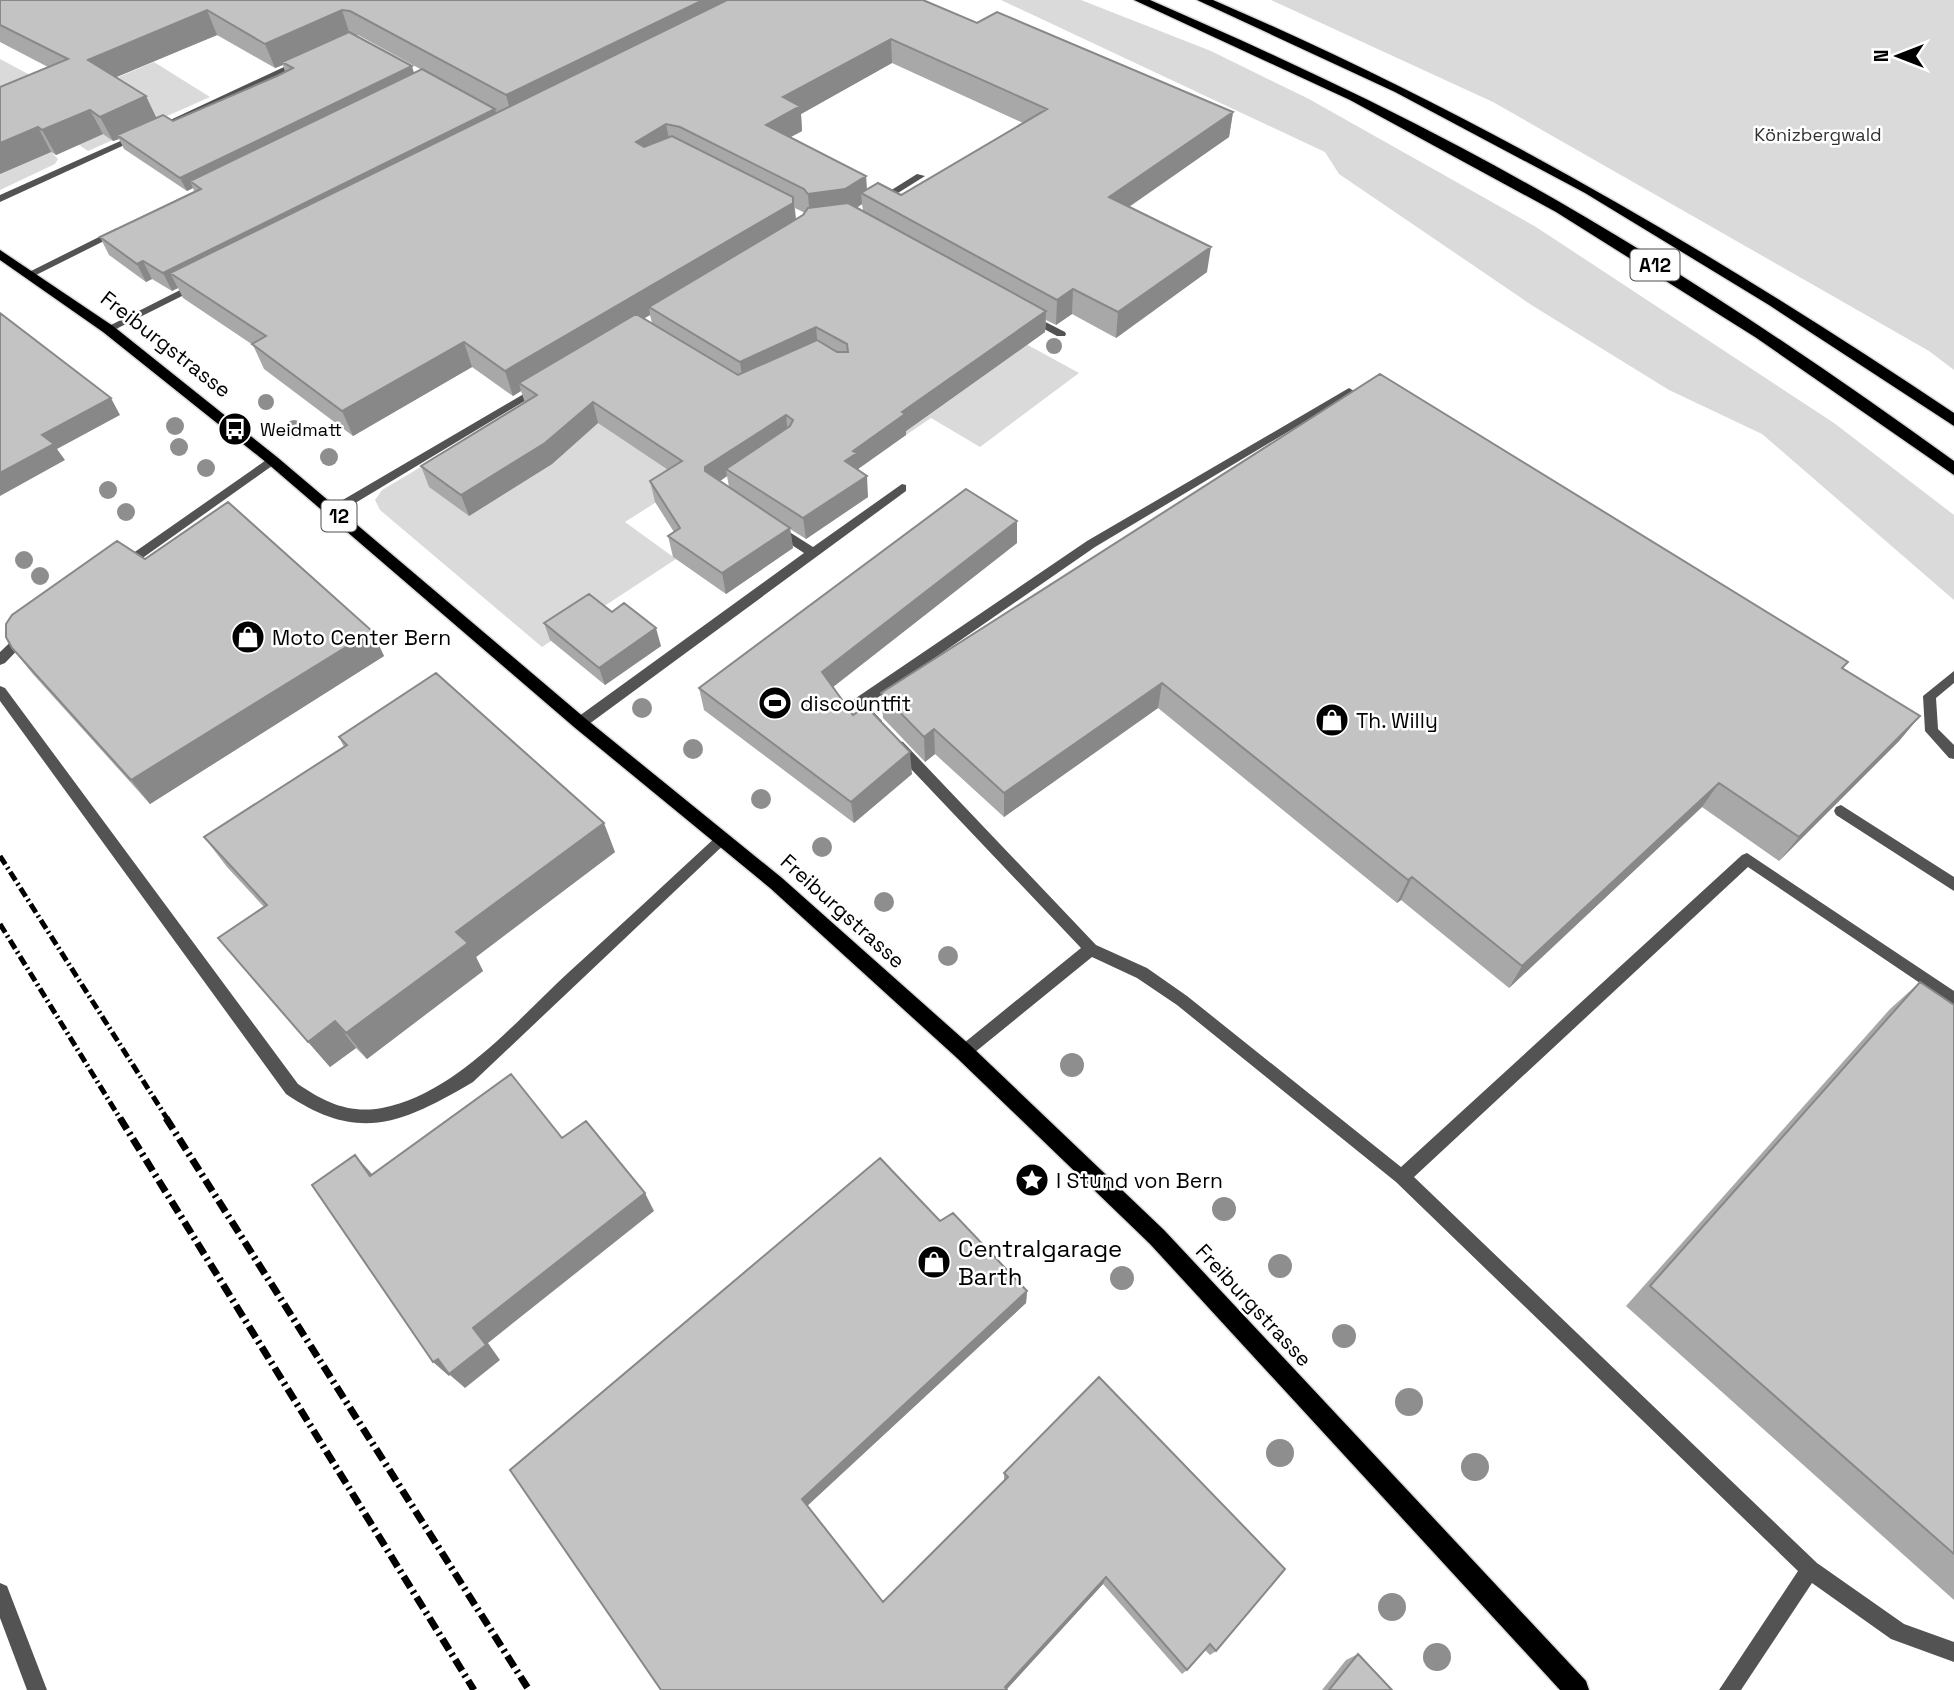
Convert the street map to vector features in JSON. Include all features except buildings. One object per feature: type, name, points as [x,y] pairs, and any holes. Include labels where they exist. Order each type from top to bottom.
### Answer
[{"type":"highway","name":"A12","points":[[1140,0],[1259,51],[1382,110],[1521,185],[1746,323],[1954,468]]},
{"type":"highway","name":"A12","points":[[1203,0],[1379,79],[1556,170],[1762,292],[1954,421]]},
{"type":"main road","name":"Freiburgstrasse","points":[[0,254],[108,328],[272,460],[580,723],[723,839],[964,1052],[1176,1257],[1577,1690]]},
{"type":"lane","points":[[0,199],[316,56]]},
{"type":"lane","points":[[874,204],[920,176]]},
{"type":"lane","points":[[30,274],[127,226]]},
{"type":"lane","points":[[108,328],[204,281]]},
{"type":"lane","points":[[1015,308],[1061,334]]},
{"type":"lane","points":[[333,511],[546,383]]},
{"type":"lane","points":[[1349,391],[1091,544],[858,704],[1091,949],[1147,976],[1242,1048],[1338,1129],[1402,1177],[1811,1570],[1898,1632],[1954,1652]]},
{"type":"lane","points":[[108,577],[272,460]]},
{"type":"lane","points":[[580,723],[902,488]]},
{"type":"lane","points":[[770,525],[813,553]]},
{"type":"lane","points":[[0,660],[20,639],[42,623]]},
{"type":"lane","points":[[1954,676],[1929,696],[1932,731],[1954,754]]},
{"type":"lane","points":[[0,691],[292,1089],[314,1107],[344,1116],[386,1116],[429,1100],[467,1077],[723,839]]},
{"type":"lane","points":[[1841,811],[1954,885]]},
{"type":"lane","points":[[1402,1177],[1747,859],[1954,999]]},
{"type":"lane","points":[[964,1052],[1091,949]]},
{"type":"lane","points":[[1729,1690],[1811,1570]]},
{"type":"lane","points":[[0,1593],[37,1690]]},
{"type":"green space","points":[[1001,0],[1081,0],[1211,51],[1309,99],[1536,227],[1834,423],[1954,515],[1954,600],[1762,434],[1669,390],[1533,306],[1339,174],[1325,152]]},
{"type":"green space","name":"Könizbergwald","points":[[1271,0],[1954,0],[1954,370],[1929,351],[1493,102]]},
{"type":"green space","points":[[210,30],[218,35],[198,43],[190,38],[90,89],[154,62],[210,97],[88,151],[32,113],[0,117],[0,59],[43,82]]},
{"type":"green space","points":[[51,152],[58,159],[55,164],[0,190],[0,174]]},
{"type":"green space","points":[[819,231],[1079,373],[980,447],[931,418],[906,435]]},
{"type":"green space","points":[[612,354],[568,402],[665,468],[726,429],[749,443],[625,522],[676,559],[542,647],[380,510],[375,500],[382,490]],"holes":[[[535,457],[548,467],[543,465],[469,516],[430,487]]]},
{"type":"railway","points":[[0,856],[168,1120]]},
{"type":"railway","points":[[0,924],[121,1120]]},
{"type":"railway","points":[[120,1118],[474,1690]]},
{"type":"railway","points":[[166,1118],[529,1690]]},
{"type":"place","name":"Weidmatt","points":[[235,429]]},
{"type":"place","name":"Moto Center Bern","points":[[248,637]]},
{"type":"place","name":"discountfit","points":[[775,703]]},
{"type":"place","name":"Th. Willy","points":[[1332,720]]},
{"type":"place","name":"I Stund von Bern","points":[[1032,1180]]},
{"type":"place","name":"Centralgarage Barth","points":[[934,1262]]}]
